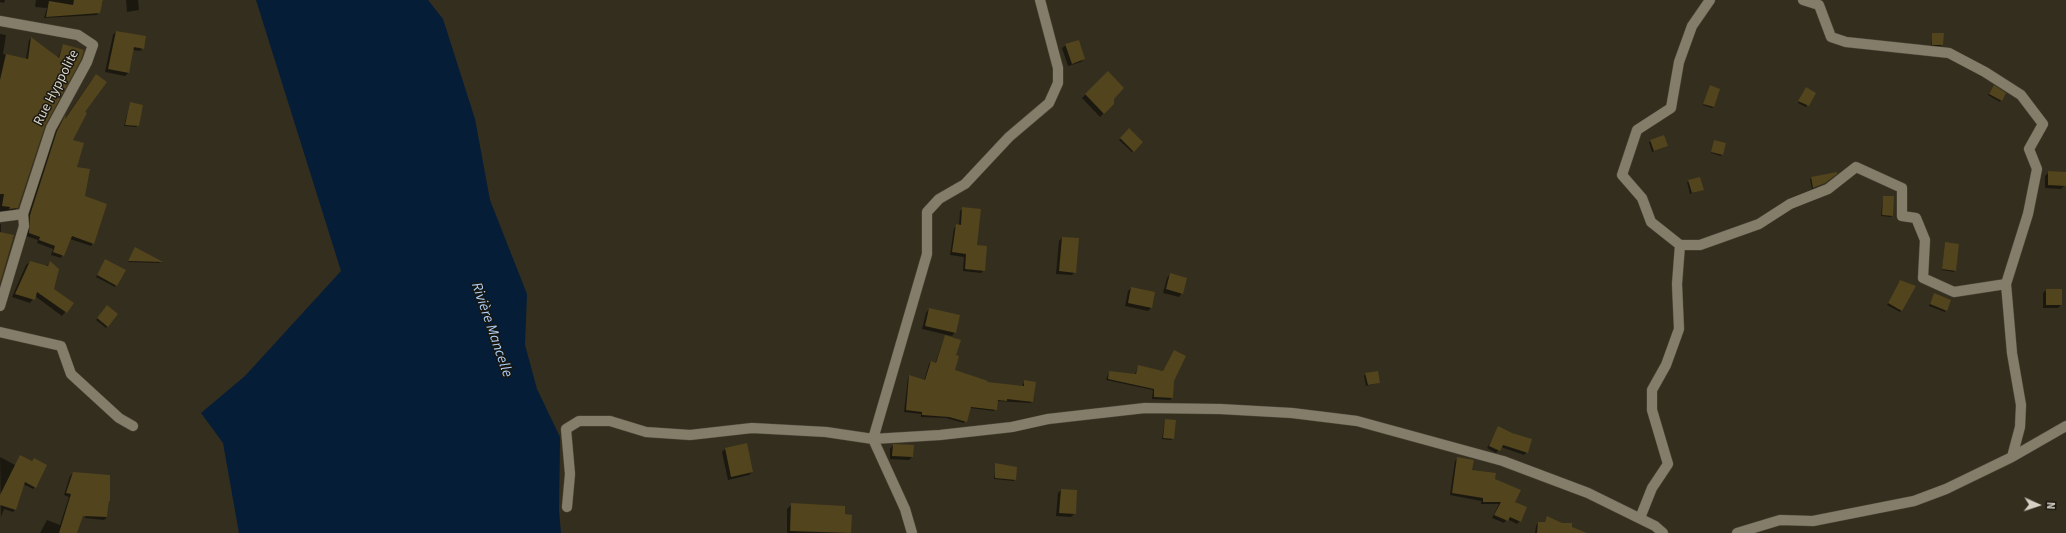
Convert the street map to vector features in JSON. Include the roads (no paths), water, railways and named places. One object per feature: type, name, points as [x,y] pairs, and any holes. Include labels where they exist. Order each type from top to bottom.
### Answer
[{"type":"street","points":[[912,533],[905,509],[873,439],[927,254],[927,212],[939,199],[965,184],[1009,137],[1049,103],[1058,83],[1058,68],[1040,0]]},
{"type":"street","points":[[1710,0],[1692,26],[1679,62],[1671,108],[1637,130],[1622,175],[1642,198],[1651,222],[1680,245],[1700,245],[1759,224],[1790,204],[1828,189],[1856,167],[1902,188],[1902,216],[1916,218],[1925,240],[1923,278],[1954,292],[2006,284]]},
{"type":"street","points":[[1803,0],[1819,5],[1831,37],[1846,42],[1949,53],[1985,72],[2021,95],[2043,124],[2029,149],[2037,169],[2028,214],[2006,284],[2012,353],[2020,405],[2020,427],[2012,457]]},
{"type":"street","name":"Rue Hyppolite","points":[[0,21],[78,35],[93,46],[87,62],[51,128],[23,214],[24,226],[0,306]]},
{"type":"street","points":[[0,217],[23,214]]},
{"type":"street","points":[[1640,518],[1652,488],[1668,464],[1652,410],[1652,390],[1666,365],[1679,330],[1677,284],[1680,245]]},
{"type":"street","points":[[0,332],[61,346],[71,374],[119,418],[133,426]]},
{"type":"street","points":[[567,507],[570,474],[566,429],[579,421],[610,421],[646,432],[690,434],[752,428],[826,432],[873,439],[940,435],[1012,427],[1048,418],[1145,408],[1220,409],[1292,414],[1357,421],[1503,461],[1588,493],[1640,518],[1655,526],[1663,533]]},
{"type":"street","points":[[1737,533],[1780,520],[1813,521],[1914,501],[1946,489],[2012,457],[2066,426]]},
{"type":"water","name":"Rivière Mancelle","points":[[256,0],[428,0],[443,19],[475,119],[490,200],[527,294],[525,345],[537,389],[560,437],[559,510],[561,533],[239,533],[223,443],[201,413],[245,376],[341,271]]}]
